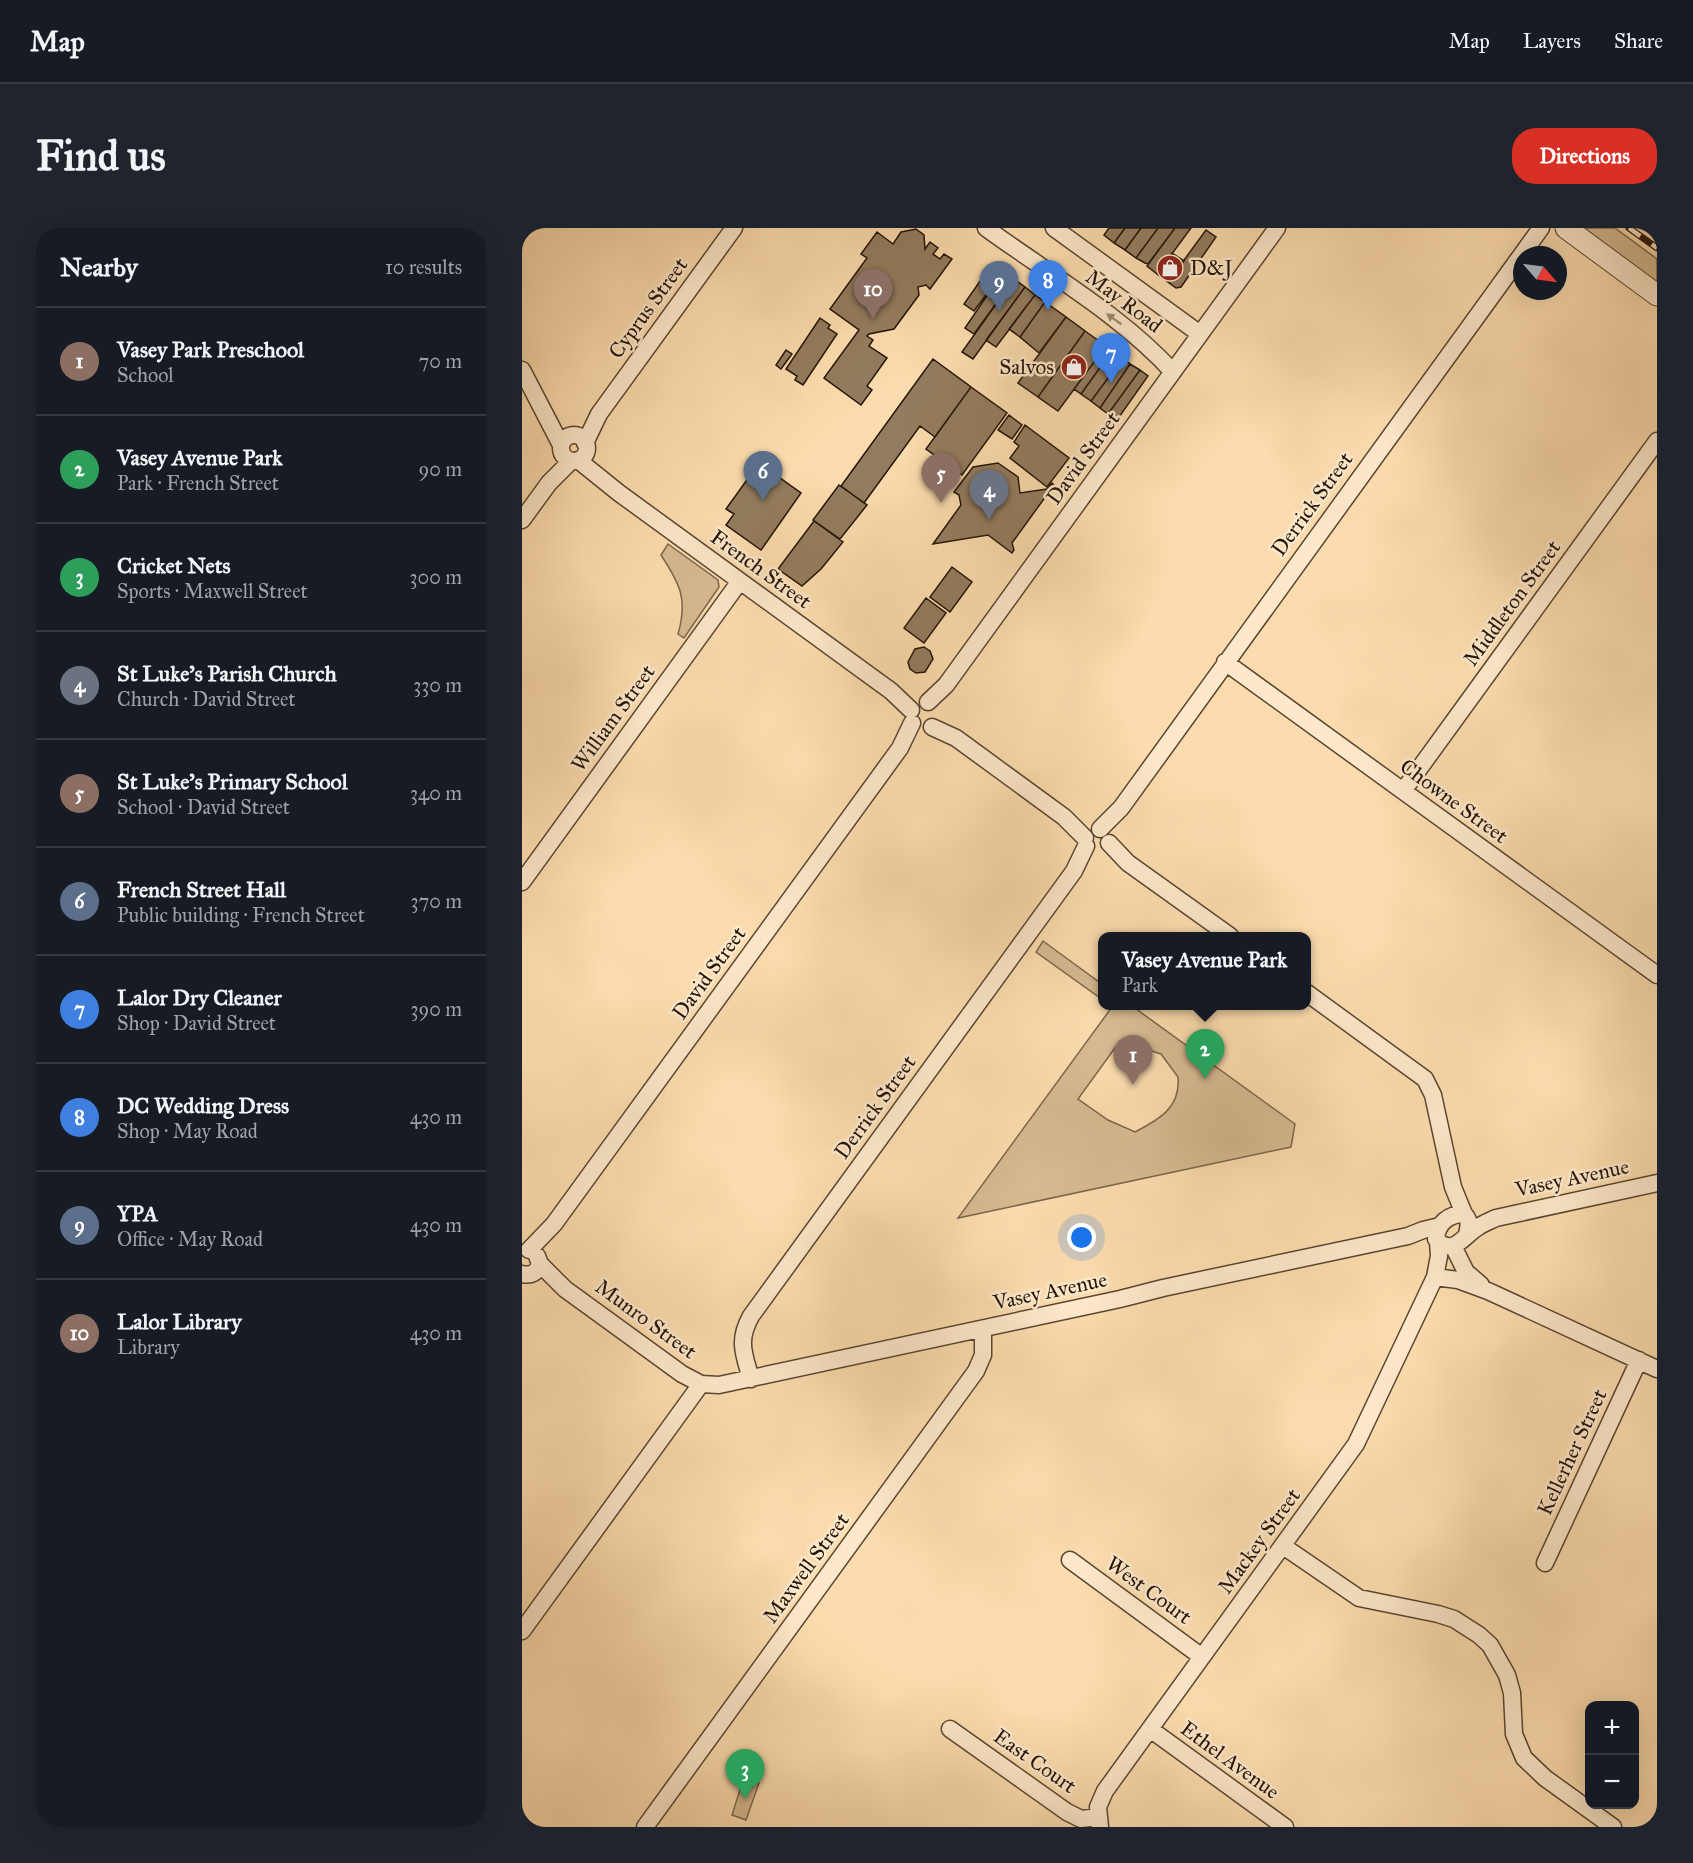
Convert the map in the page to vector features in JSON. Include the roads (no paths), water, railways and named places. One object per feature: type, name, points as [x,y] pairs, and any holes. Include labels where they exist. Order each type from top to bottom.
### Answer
[{"type":"street","name":"Cyprus Street","points":[[522,520],[734,228]]},
{"type":"street","name":"May Road","points":[[986,228],[1122,325],[1154,352],[1173,372]]},
{"type":"street","name":"May Road","points":[[1054,228],[1200,334]]},
{"type":"street","name":"David Street","points":[[529,1266],[554,1224],[1277,228]]},
{"type":"street","name":"Derrick Street","points":[[751,1379],[742,1342],[743,1333],[751,1316],[1541,228]]},
{"type":"street","points":[[1566,228],[1657,295]]},
{"type":"street","name":"French Street","points":[[522,370],[540,403],[574,448],[606,482],[1224,932]]},
{"type":"street","name":"Middleton Street","points":[[1403,791],[1657,441]]},
{"type":"street","name":"William Street","points":[[522,882],[741,581]]},
{"type":"street","name":"Chowne Street","points":[[1225,662],[1657,975]]},
{"type":"street","points":[[1311,996],[1425,1079],[1433,1095],[1453,1187],[1453,1231],[1466,1272],[1488,1291]]},
{"type":"street","name":"Vasey Avenue","points":[[701,1384],[719,1385],[751,1379],[1408,1236],[1423,1230],[1453,1231],[1496,1218],[1657,1183]]},
{"type":"street","name":"Mackey Street","points":[[1099,1822],[1099,1802],[1105,1791],[1356,1444],[1435,1277],[1453,1231]]},
{"type":"street","name":"Munro Street","points":[[529,1266],[565,1289],[682,1374],[701,1384]]},
{"type":"street","points":[[1435,1277],[1458,1280],[1488,1291],[1657,1369]]},
{"type":"street","name":"Maxwell Street","points":[[645,1827],[976,1371],[983,1356],[983,1329]]},
{"type":"street","name":"Kellerher Street","points":[[1545,1563],[1639,1360]]},
{"type":"street","points":[[522,1631],[701,1384]]},
{"type":"street","points":[[1283,1546],[1359,1598],[1438,1614],[1460,1622],[1479,1635],[1490,1645],[1507,1675],[1512,1693],[1514,1734],[1524,1758],[1545,1778],[1613,1827]]},
{"type":"street","name":"West Court","points":[[1070,1560],[1202,1657]]},
{"type":"street","name":"East Court","points":[[950,1729],[1067,1812],[1081,1819],[1099,1822]]},
{"type":"street","name":"Ethel Avenue","points":[[1150,1729],[1285,1827]]},
{"type":"railway","points":[[1629,228],[1657,248]]},
{"type":"railway","points":[[1647,228],[1657,235]]},
{"type":"place","name":"D&J","points":[[1170,268]]},
{"type":"place","name":"DC Wedding Dress","points":[[1048,310]]},
{"type":"place","name":"YPA","points":[[999,311]]},
{"type":"place","name":"Lalor Library","points":[[873,319]]},
{"type":"place","name":"Salvos","points":[[1074,367]]},
{"type":"place","name":"Lalor Dry Cleaner","points":[[1111,383]]},
{"type":"place","name":"French Street Hall","points":[[763,501]]},
{"type":"place","name":"St Luke's Primary School","points":[[941,503]]},
{"type":"place","name":"St Luke's Parish Church","points":[[989,520]]},
{"type":"place","name":"Vasey Avenue Park","points":[[1205,1079]]},
{"type":"place","name":"Vasey Park Preschool","points":[[1133,1085]]},
{"type":"place","name":"Cricket Nets","points":[[745,1799]]}]
